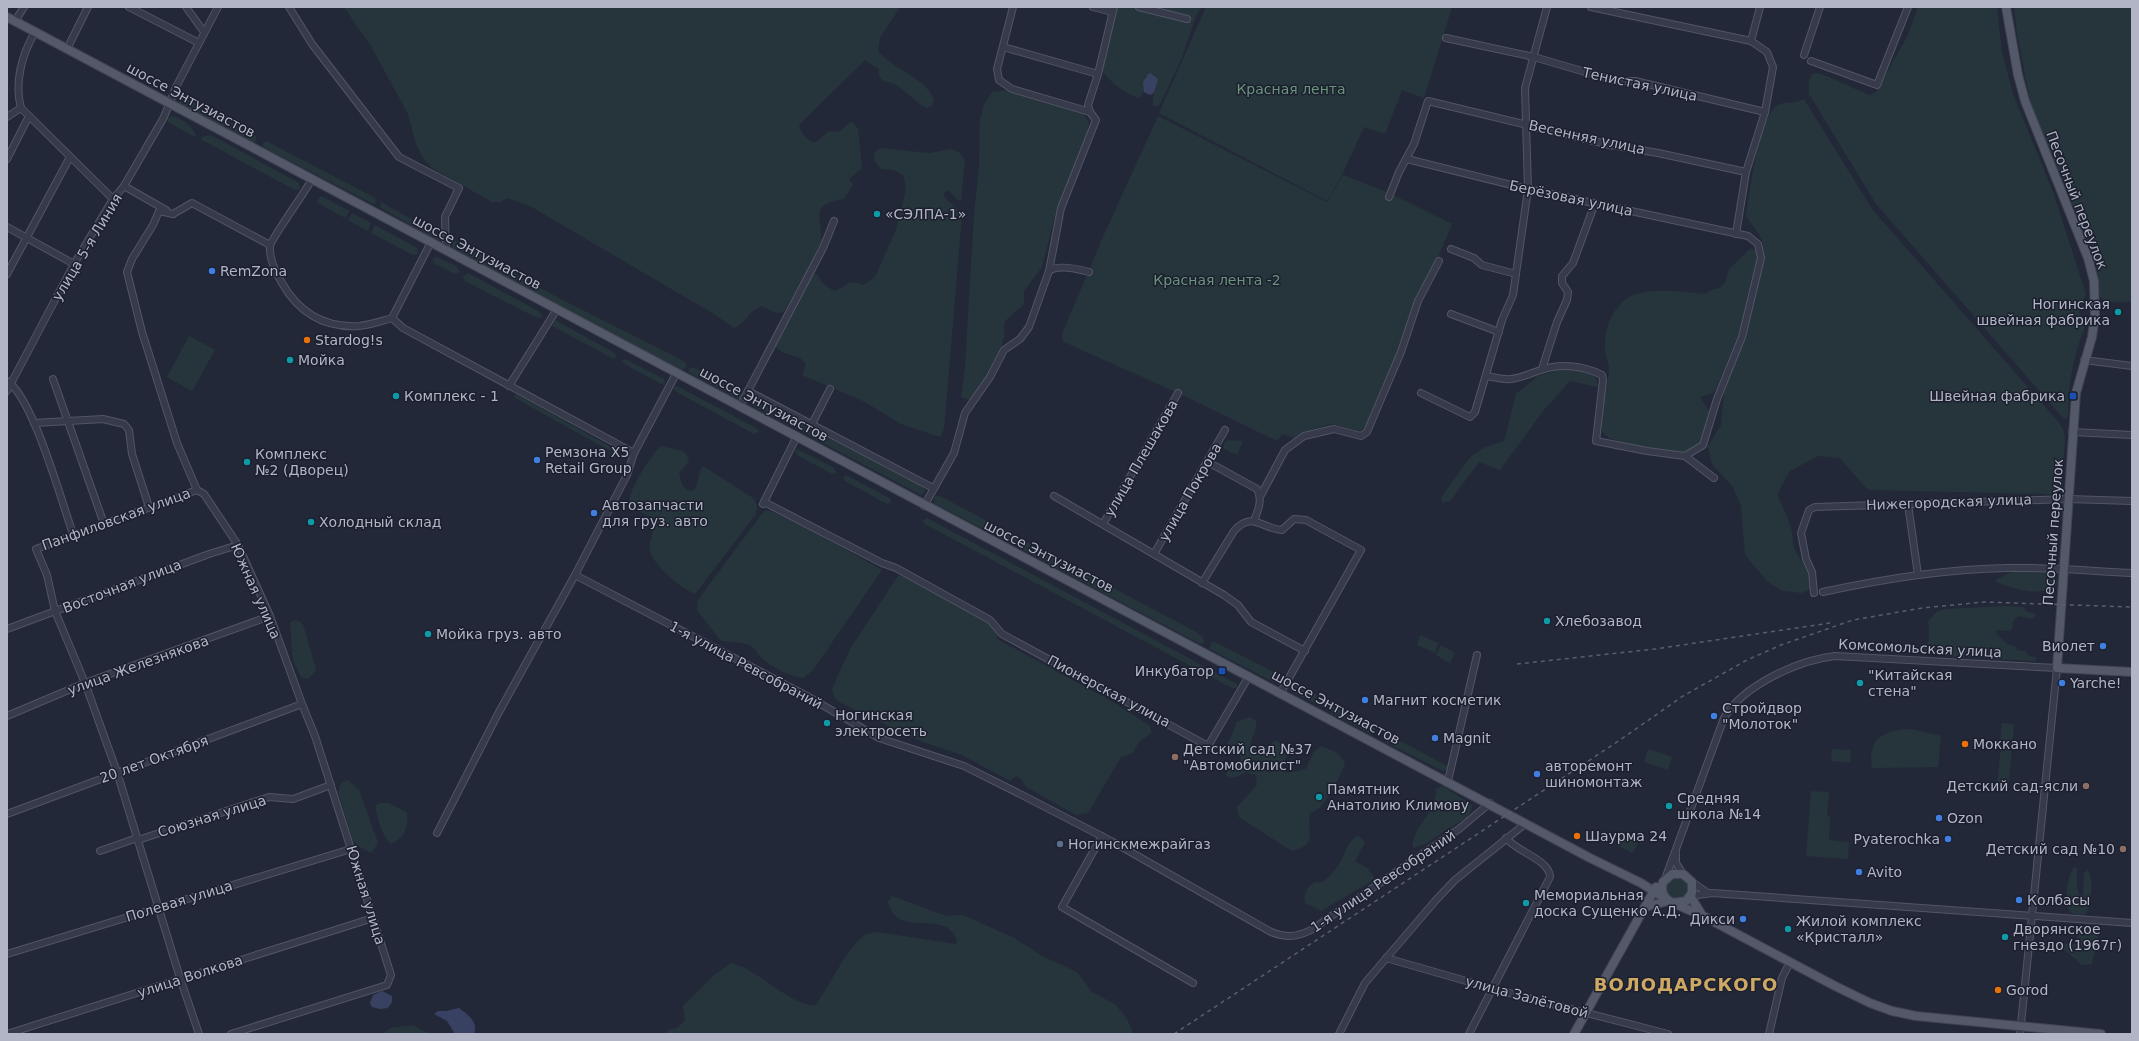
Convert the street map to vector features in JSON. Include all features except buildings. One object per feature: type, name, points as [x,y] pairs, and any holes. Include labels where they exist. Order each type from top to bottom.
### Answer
[{"type":"main road","name":"Песочный переулок","points":[[2006,7],[2018,75],[2025,102],[2088,258],[2094,281],[2095,315],[2092,338],[2084,360],[2076,393],[2072,432],[2057,668]]},
{"type":"main road","name":"шоссе Энтузиастов","points":[[11,19],[798,436],[924,506],[1281,692],[1590,858],[1641,883],[1669,901],[1703,916],[1870,1003],[1892,1011],[1916,1016],[2021,1030],[2101,1034]]},
{"type":"main road","name":"Комсомольская улица","points":[[2057,668],[2132,672]]},
{"type":"main road","points":[[1574,1034],[1654,890],[1663,881],[1675,873],[1683,874],[1692,882],[1693,890],[1691,896],[1683,903],[1669,901],[1645,907]]},
{"type":"main road","points":[[1641,883],[1651,885],[1663,881]]},
{"type":"main road","points":[[1663,881],[1662,890],[1669,901]]},
{"type":"main road","points":[[1691,896],[1703,916]]},
{"type":"street","points":[[11,19],[24,7]]},
{"type":"street","points":[[67,49],[88,7]]},
{"type":"street","points":[[130,7],[199,43]]},
{"type":"street","points":[[186,7],[204,32]]},
{"type":"street","name":"улица 5-я Линия","points":[[7,391],[9,383],[74,264],[113,199],[124,186],[164,117],[169,103],[218,7]]},
{"type":"street","points":[[289,7],[312,44],[399,157],[459,188],[445,217],[446,250]]},
{"type":"street","points":[[1013,7],[997,69],[997,76],[1002,84],[1012,89],[1090,112]]},
{"type":"street","points":[[924,506],[954,453],[965,413],[990,377],[1004,350],[1020,339],[1029,327],[1049,271],[1061,208],[1096,120],[1090,112],[1088,105],[1098,74],[1113,10],[1093,7]]},
{"type":"street","points":[[1139,7],[1187,19]]},
{"type":"street","points":[[1421,393],[1470,416],[1475,412],[1499,332],[1512,295],[1516,274],[1528,189],[1525,88],[1547,7]]},
{"type":"street","points":[[1592,7],[1751,41],[1767,52],[1773,67],[1765,112],[1746,172],[1736,234]]},
{"type":"street","points":[[1751,41],[1760,7]]},
{"type":"street","points":[[1804,55],[1820,7]]},
{"type":"street","points":[[1811,61],[1876,85],[1908,7]]},
{"type":"street","points":[[35,32],[25,48],[22,63],[18,89],[21,108],[113,199]]},
{"type":"street","name":"Тенистая улица","points":[[1446,38],[1520,56],[1534,57],[1616,82],[1635,82],[1765,112]]},
{"type":"street","points":[[1003,47],[1098,74]]},
{"type":"street","name":"Весенняя улица","points":[[1407,160],[1428,102],[1610,145],[1658,153],[1746,172]]},
{"type":"street","points":[[7,117],[21,108]]},
{"type":"street","points":[[7,158],[29,116]]},
{"type":"street","points":[[7,274],[70,157]]},
{"type":"street","points":[[1389,197],[1399,172],[1407,160]]},
{"type":"street","name":"Берёзовая улица","points":[[1407,160],[1528,189],[1754,239],[1758,244],[1761,258],[1752,301],[1742,337],[1717,399],[1704,445],[1684,456]]},
{"type":"street","points":[[312,179],[270,245],[272,260],[280,279],[290,297],[303,311],[336,326],[361,326],[392,318],[431,242]]},
{"type":"street","points":[[124,186],[173,214],[192,203],[270,245]]},
{"type":"street","points":[[1542,369],[1556,322],[1567,300],[1568,292],[1562,283],[1562,276],[1573,263],[1595,203]]},
{"type":"street","name":"Южная улица","points":[[173,214],[159,211],[153,225],[132,259],[127,272],[142,332],[177,443],[197,490],[204,494],[238,545],[270,616],[315,736],[391,975],[387,985],[231,1034]]},
{"type":"street","points":[[740,406],[823,248],[834,221]]},
{"type":"street","points":[[7,227],[74,264]]},
{"type":"street","points":[[1451,249],[1474,258],[1482,265],[1516,274]]},
{"type":"street","points":[[1254,521],[1260,504],[1261,495],[1285,450],[1304,436],[1334,429],[1361,436],[1366,432],[1401,352],[1418,301],[1439,261]]},
{"type":"street","points":[[1049,271],[1053,268],[1058,268],[1080,269],[1089,272]]},
{"type":"street","points":[[509,386],[557,309]]},
{"type":"street","points":[[1451,314],[1499,332]]},
{"type":"street","points":[[392,318],[403,328],[634,453]]},
{"type":"street","points":[[2084,360],[2132,366]]},
{"type":"street","points":[[1486,376],[1509,380],[1550,367],[1570,366],[1602,375],[1596,441],[1647,451],[1684,456],[1714,478]]},
{"type":"street","points":[[437,833],[499,712],[575,575],[627,475],[634,453],[677,372]]},
{"type":"street","points":[[53,379],[104,524]]},
{"type":"street","points":[[9,383],[34,423],[73,534]]},
{"type":"street","points":[[812,424],[830,389]]},
{"type":"street","points":[[748,390],[933,488]]},
{"type":"street","name":"улица Плешакова","points":[[1103,524],[1178,393]]},
{"type":"street","points":[[34,423],[103,419],[124,424],[129,430],[132,454],[149,508]]},
{"type":"street","name":"улица Покрова","points":[[1154,554],[1225,430]]},
{"type":"street","points":[[2072,432],[2132,435]]},
{"type":"street","name":"Пионерская улица","points":[[798,436],[763,504],[882,563],[896,568],[990,620],[1002,634],[1208,746],[1249,676]]},
{"type":"street","points":[[1208,462],[1257,489],[1261,495]]},
{"type":"street","name":"Панфиловская улица","points":[[55,611],[47,574],[36,549],[73,534],[197,490]]},
{"type":"street","points":[[1054,496],[1238,605],[1251,622],[1304,651]]},
{"type":"street","name":"Нижегородская улица","points":[[1814,593],[1812,572],[1806,559],[1801,533],[1809,510],[1815,507],[2068,498],[2132,502]]},
{"type":"street","points":[[1908,504],[1918,575]]},
{"type":"street","points":[[1202,583],[1240,524],[1254,521],[1273,529],[1282,530],[1294,518],[1306,520],[1361,550],[1281,692]]},
{"type":"street","name":"Восточная улица","points":[[7,629],[209,554],[238,545]]},
{"type":"street","points":[[1822,592],[1918,575],[2006,568],[2132,573]]},
{"type":"street","name":"1-я улица Ревсобраний","points":[[575,575],[807,696],[879,738],[964,766],[1102,836],[1271,932],[1283,936],[1293,937],[1307,932],[1459,829],[1490,803]]},
{"type":"street","points":[[55,611],[117,772],[158,908],[199,1034]]},
{"type":"street","name":"улица Железнякова","points":[[7,716],[84,683],[270,616]]},
{"type":"street","points":[[1448,781],[1477,655]]},
{"type":"street","name":"Комсомольская улица","points":[[1663,881],[1676,850],[1720,727],[1729,710],[1740,697],[1753,688],[1803,663],[1823,657],[1846,656],[2057,668]]},
{"type":"street","points":[[2021,1030],[2057,668]]},
{"type":"street","name":"20 лет Октября","points":[[7,814],[302,704]]},
{"type":"street","name":"Союзная улица","points":[[100,851],[269,797],[293,799],[331,784]]},
{"type":"street","points":[[1339,1034],[1365,983],[1455,880],[1526,823]]},
{"type":"street","points":[[1102,836],[1062,907],[1193,983]]},
{"type":"street","points":[[1469,1034],[1494,989],[1513,947],[1549,881],[1550,873],[1544,865],[1516,848],[1506,838]]},
{"type":"street","name":"Полевая улица","points":[[7,954],[351,849]]},
{"type":"street","name":"Комсомольская улица","points":[[1676,850],[1676,864],[1683,874]]},
{"type":"street","points":[[1692,882],[1710,893]]},
{"type":"street","points":[[1691,896],[1710,893],[2132,923]]},
{"type":"street","name":"улица Волкова","points":[[8,1033],[373,918]]},
{"type":"street","name":"улица Залётовой","points":[[1386,958],[1494,989],[1668,1034]]},
{"type":"street","points":[[1769,1034],[1782,978],[1790,962]]},
{"type":"green space","points":[[344,7],[900,7],[880,38],[878,51],[885,58],[923,84],[934,99],[932,106],[927,108],[921,105],[896,85],[883,81],[879,76],[879,69],[865,60],[799,125],[805,136],[815,143],[829,131],[839,132],[849,123],[853,122],[858,129],[862,168],[849,179],[853,184],[844,199],[825,205],[821,209],[819,214],[821,245],[784,312],[777,313],[761,306],[734,328],[714,314],[530,206],[507,198],[501,202],[492,202],[432,168],[423,158],[416,144],[408,114],[371,46]]},
{"type":"green space","points":[[1115,7],[1202,7],[1196,16],[1181,60],[1159,106],[1153,106],[1156,86],[1155,75],[1151,73],[1145,77],[1144,92],[1139,98],[1129,94],[1118,86],[1108,78],[1101,69]]},
{"type":"green space","name":"Красная лента","points":[[1206,7],[1452,7],[1424,98],[1402,90],[1385,134],[1364,127],[1342,175],[1327,201],[1159,113]]},
{"type":"green space","points":[[1918,7],[1997,7],[2002,52],[2013,94],[2053,192],[2086,294],[2079,312],[2085,327],[2074,360],[2069,393],[2068,417],[2064,419],[1876,204],[1809,94],[1809,81],[1813,73],[1833,79],[1870,95],[1876,92],[1908,35]]},
{"type":"green space","points":[[2014,7],[2132,7],[2132,302],[2107,302],[2100,297],[2094,267],[2072,204],[2031,104],[2017,34]]},
{"type":"green space","points":[[1007,90],[1083,114],[1089,122],[1088,130],[1057,208],[1042,267],[1024,291],[1024,304],[1005,321],[1004,336],[999,353],[991,370],[970,400],[961,397],[965,368],[974,213],[979,167],[980,119],[984,105],[992,92]]},
{"type":"green space","points":[[183,97],[256,136],[256,141],[253,142],[178,103],[180,98]]},
{"type":"green space","points":[[1804,99],[1872,209],[2055,418],[2063,429],[2065,438],[2062,485],[2058,492],[2050,494],[1868,490],[1840,458],[1818,456],[1790,471],[1777,494],[1791,527],[1794,547],[1811,581],[1811,589],[1802,593],[1783,591],[1768,582],[1745,555],[1741,506],[1733,487],[1712,464],[1708,446],[1721,425],[1724,392],[1746,338],[1764,261],[1762,239],[1746,216],[1760,139],[1771,112],[1778,105]]},
{"type":"green space","points":[[172,116],[186,122],[194,131],[196,135],[195,137],[168,122],[168,118]]},
{"type":"green space","name":"Красная лента -2","points":[[1158,116],[1327,202],[1343,175],[1387,192],[1452,224],[1365,428],[1359,431],[1332,424],[1303,432],[1294,438],[1282,434],[1277,441],[1178,393],[1064,342],[1062,338],[1063,332],[1102,239]]},
{"type":"green space","points":[[211,135],[299,183],[300,189],[295,190],[202,140],[201,137]]},
{"type":"green space","points":[[266,141],[375,198],[376,203],[373,204],[269,150],[263,146],[263,143]]},
{"type":"green space","points":[[880,148],[929,153],[951,149],[960,153],[965,160],[961,200],[958,200],[948,190],[943,194],[962,214],[944,429],[940,437],[901,424],[865,402],[802,375],[806,364],[799,358],[782,352],[775,345],[813,274],[818,275],[825,285],[835,291],[851,283],[864,285],[875,277],[896,230],[906,190],[904,176],[894,170],[881,169],[874,160],[875,152]]},
{"type":"green space","points":[[321,196],[350,211],[345,218],[316,202]]},
{"type":"green space","points":[[381,202],[442,236],[443,239],[441,241],[437,240],[385,210],[380,207]]},
{"type":"green space","points":[[352,213],[371,223],[368,231],[348,220]]},
{"type":"green space","points":[[375,225],[417,248],[418,254],[413,255],[371,233]]},
{"type":"green space","points":[[452,240],[555,296],[676,357],[685,362],[687,366],[682,370],[556,305],[452,247]]},
{"type":"green space","points":[[1750,249],[1757,249],[1759,255],[1748,294],[1740,331],[1716,389],[1713,393],[1700,397],[1710,413],[1703,438],[1698,446],[1684,453],[1634,445],[1609,438],[1603,432],[1600,425],[1609,374],[1605,351],[1605,340],[1609,323],[1618,307],[1631,296],[1640,293],[1663,291],[1705,294],[1714,289],[1720,288],[1725,283],[1729,269]]},
{"type":"green space","points":[[437,257],[456,266],[460,272],[455,274],[435,264],[432,259]]},
{"type":"green space","points":[[468,273],[540,312],[543,317],[537,318],[465,281],[463,277]]},
{"type":"green space","points":[[555,320],[613,352],[617,356],[614,359],[552,326]]},
{"type":"green space","points":[[189,336],[215,350],[192,391],[167,377]]},
{"type":"green space","points":[[625,359],[664,379],[665,383],[661,384],[626,365],[621,361]]},
{"type":"green space","points":[[690,368],[695,368],[742,394],[742,398],[739,399],[690,373],[688,370]]},
{"type":"green space","points":[[1568,368],[1583,371],[1592,375],[1597,382],[1598,387],[1570,381],[1543,411],[1500,470],[1479,462],[1451,500],[1443,503],[1441,498],[1467,461],[1474,454],[1486,447],[1504,441],[1516,394],[1538,376]]},
{"type":"green space","points":[[677,386],[756,428],[759,432],[754,434],[675,391],[673,387]]},
{"type":"green space","points":[[516,394],[611,447],[611,451],[515,398],[514,395]]},
{"type":"green space","points":[[753,400],[919,484],[924,488],[925,492],[921,495],[751,405]]},
{"type":"green space","points":[[1229,440],[1243,441],[1237,455],[1223,448],[1225,442]]},
{"type":"green space","points":[[661,446],[683,451],[689,458],[687,464],[679,473],[682,485],[688,491],[694,490],[696,487],[703,466],[753,498],[757,505],[756,514],[695,594],[669,576],[652,557],[650,547],[655,520],[629,507],[631,493],[635,484],[651,457]]},
{"type":"green space","points":[[797,449],[834,468],[836,473],[832,474],[797,455],[795,451]]},
{"type":"green space","points":[[846,475],[891,499],[891,502],[887,504],[845,481],[843,478]]},
{"type":"green space","points":[[935,496],[940,496],[1196,632],[1203,637],[1204,643],[1200,644],[934,503]]},
{"type":"green space","points":[[768,510],[811,530],[882,570],[813,670],[803,678],[775,668],[765,661],[751,646],[744,643],[720,640],[697,610],[698,600],[764,511]]},
{"type":"green space","points":[[927,518],[1237,684],[1237,688],[1232,688],[925,524],[923,521]]},
{"type":"green space","points":[[2029,570],[2043,570],[2056,576],[2058,584],[2043,591],[2026,591],[2009,587],[1994,581],[2009,573]]},
{"type":"green space","points":[[898,576],[909,577],[979,617],[996,630],[997,639],[1113,702],[1150,726],[1151,733],[1138,743],[1133,753],[1121,757],[1088,813],[1076,815],[1026,787],[1022,780],[1016,776],[1010,781],[962,755],[920,741],[839,702],[834,697],[832,689],[850,649]]},
{"type":"green space","points":[[2006,606],[2023,607],[2027,612],[2036,614],[2033,619],[2018,616],[2013,621],[2012,629],[2009,631],[1997,630],[1996,633],[2007,644],[2017,647],[2016,650],[2025,651],[2029,656],[2036,657],[2036,661],[1942,656],[1938,653],[1922,652],[1922,649],[1929,640],[1928,621],[1938,611],[1947,609]]},
{"type":"green space","points":[[294,620],[301,622],[304,627],[316,670],[308,679],[301,677],[293,660],[290,623]]},
{"type":"green space","points":[[1420,635],[1438,643],[1435,653],[1417,645]]},
{"type":"green space","points":[[1211,642],[1215,642],[1283,677],[1284,684],[1279,685],[1210,649]]},
{"type":"green space","points":[[1441,645],[1455,653],[1450,663],[1436,655]]},
{"type":"green space","points":[[1291,681],[1327,700],[1328,705],[1320,706],[1290,691],[1287,687]]},
{"type":"green space","points":[[1336,707],[1372,725],[1375,729],[1374,732],[1371,734],[1331,713],[1332,708]]},
{"type":"green space","points":[[1250,717],[1256,721],[1256,727],[1250,744],[1255,749],[1263,749],[1276,740],[1291,749],[1281,767],[1287,773],[1306,769],[1313,753],[1321,746],[1336,752],[1345,762],[1338,780],[1326,800],[1318,809],[1310,814],[1309,841],[1306,845],[1292,851],[1239,817],[1237,807],[1257,785],[1256,775],[1246,772],[1234,777],[1226,776],[1227,771],[1241,762],[1240,756],[1234,753],[1226,754],[1223,748],[1230,740],[1237,722]]},
{"type":"green space","points":[[2002,723],[2014,724],[2012,745],[2000,744]]},
{"type":"green space","points":[[1911,729],[1941,736],[1938,767],[1872,768],[1872,749],[1880,738],[1893,731]]},
{"type":"green space","points":[[1386,735],[1391,736],[1447,766],[1448,769],[1443,771],[1387,743],[1384,738]]},
{"type":"green space","points":[[2001,746],[2012,747],[2008,789],[1997,788]]},
{"type":"green space","points":[[1648,749],[1672,757],[1668,770],[1644,762]]},
{"type":"green space","points":[[1832,749],[1851,750],[1850,763],[1831,761]]},
{"type":"green space","points":[[348,780],[359,790],[378,843],[371,853],[360,847],[353,840],[338,792],[341,783]]},
{"type":"green space","points":[[1443,786],[1472,805],[1471,812],[1467,817],[1425,844],[1413,848],[1413,841],[1419,827],[1433,805],[1436,789]]},
{"type":"green space","points":[[1811,791],[1829,792],[1827,816],[1830,817],[1829,840],[1849,842],[1848,859],[1806,856]]},
{"type":"green space","points":[[380,803],[389,803],[406,812],[407,822],[405,831],[403,835],[391,844],[385,837],[376,811],[376,806]]},
{"type":"green space","points":[[1621,835],[1638,843],[1633,853],[1616,845]]},
{"type":"green space","points":[[1358,836],[1365,842],[1355,861],[1367,868],[1375,879],[1321,911],[1305,903],[1308,887],[1313,883],[1322,882],[1330,876],[1341,861],[1349,844]]},
{"type":"green space","points":[[2074,867],[2077,869],[2077,888],[2080,895],[2083,894],[2084,873],[2088,870],[2090,874],[2091,892],[2086,914],[2078,915],[2070,912],[2068,907],[2068,882]]},
{"type":"green space","points":[[1673,878],[1681,878],[1688,885],[1688,893],[1681,900],[1673,900],[1666,893],[1666,885]]},
{"type":"green space","points":[[892,896],[946,916],[963,915],[1014,938],[1042,956],[1077,972],[1092,992],[1116,1005],[1127,1019],[1132,1030],[1131,1034],[665,1034],[668,1030],[677,1028],[685,1020],[683,1006],[714,975],[731,963],[753,972],[792,998],[815,1006],[851,949],[866,934],[877,932],[956,944],[957,940],[951,930],[943,926],[901,920],[893,913],[888,902]]},
{"type":"green space","points":[[2079,926],[2100,928],[2092,964],[2082,965],[2057,943],[2076,944]]},
{"type":"green space","points":[[413,1025],[429,1034],[383,1034],[390,1028]]},
{"type":"water","points":[[1151,73],[1158,79],[1154,93],[1150,95],[1144,92],[1143,82],[1148,74]]},
{"type":"water","points":[[382,991],[392,996],[392,1002],[388,1008],[380,1009],[372,1007],[370,1003],[373,995]]},
{"type":"water","points":[[459,1008],[474,1022],[474,1034],[455,1034],[447,1021],[434,1014],[438,1011]]},
{"type":"railway","points":[[1174,1034],[1620,740],[1683,696],[1747,660],[1781,645],[1853,620],[1922,608],[1984,602],[2132,607]]},
{"type":"railway","points":[[1517,664],[1655,649],[1830,623]]},
{"type":"place","name":"«СЭЛПА-1»","points":[[877,214]]},
{"type":"place","name":"RemZona","points":[[212,271]]},
{"type":"place","name":"Ногинская швейная фабрика","points":[[2118,312]]},
{"type":"place","name":"Stardog!s","points":[[307,340]]},
{"type":"place","name":"Мойка","points":[[290,360]]},
{"type":"place","name":"Комплекс - 1","points":[[396,396]]},
{"type":"place","name":"Швейная фабрика","points":[[2073,396]]},
{"type":"place","name":"Ремзона X5 Retail Group","points":[[537,460]]},
{"type":"place","name":"Комплекс №2 (Дворец)","points":[[247,462]]},
{"type":"place","name":"Автозапчасти для груз. авто","points":[[594,513]]},
{"type":"place","name":"Холодный склад","points":[[311,522]]},
{"type":"place","name":"Хлебозавод","points":[[1547,621]]},
{"type":"place","name":"Мойка груз. авто","points":[[428,634]]},
{"type":"place","name":"Виолет","points":[[2103,646]]},
{"type":"place","name":"Инкубатор","points":[[1222,671]]},
{"type":"place","name":"\"Китайская стена\"","points":[[1860,683]]},
{"type":"place","name":"Yarche!","points":[[2062,683]]},
{"type":"place","name":"Магнит косметик","points":[[1365,700]]},
{"type":"place","name":"Стройдвор \"Молоток\"","points":[[1714,716]]},
{"type":"place","name":"Ногинская электросеть","points":[[827,723]]},
{"type":"place","name":"Magnit","points":[[1435,738]]},
{"type":"place","name":"Моккано","points":[[1965,744]]},
{"type":"place","name":"Детский сад №37 \"Автомобилист\"","points":[[1175,757]]},
{"type":"place","name":"авторемонт шиномонтаж","points":[[1537,774]]},
{"type":"place","name":"Детский сад-ясли","points":[[2086,786]]},
{"type":"place","name":"Памятник Анатолию Климову","points":[[1319,797]]},
{"type":"place","name":"Средняя школа №14","points":[[1669,806]]},
{"type":"place","name":"Ozon","points":[[1939,818]]},
{"type":"place","name":"Шаурма 24","points":[[1577,836]]},
{"type":"place","name":"Pyaterochka","points":[[1948,839]]},
{"type":"place","name":"Ногинскмежрайгаз","points":[[1060,844]]},
{"type":"place","name":"Детский сад №10","points":[[2123,849]]},
{"type":"place","name":"Avito","points":[[1859,872]]},
{"type":"place","name":"Колбасы","points":[[2019,900]]},
{"type":"place","name":"Мемориальная доска Сущенко А.Д.","points":[[1526,903]]},
{"type":"place","name":"Дикси","points":[[1743,919]]},
{"type":"place","name":"Жилой комплекс «Кристалл»","points":[[1788,929]]},
{"type":"place","name":"Дворянское гнездо (1967г)","points":[[2005,937]]},
{"type":"place","name":"Gorod","points":[[1998,990]]},
{"type":"district","name":"ВОЛОДАРСКОГО","points":[[1686,984]]}]
